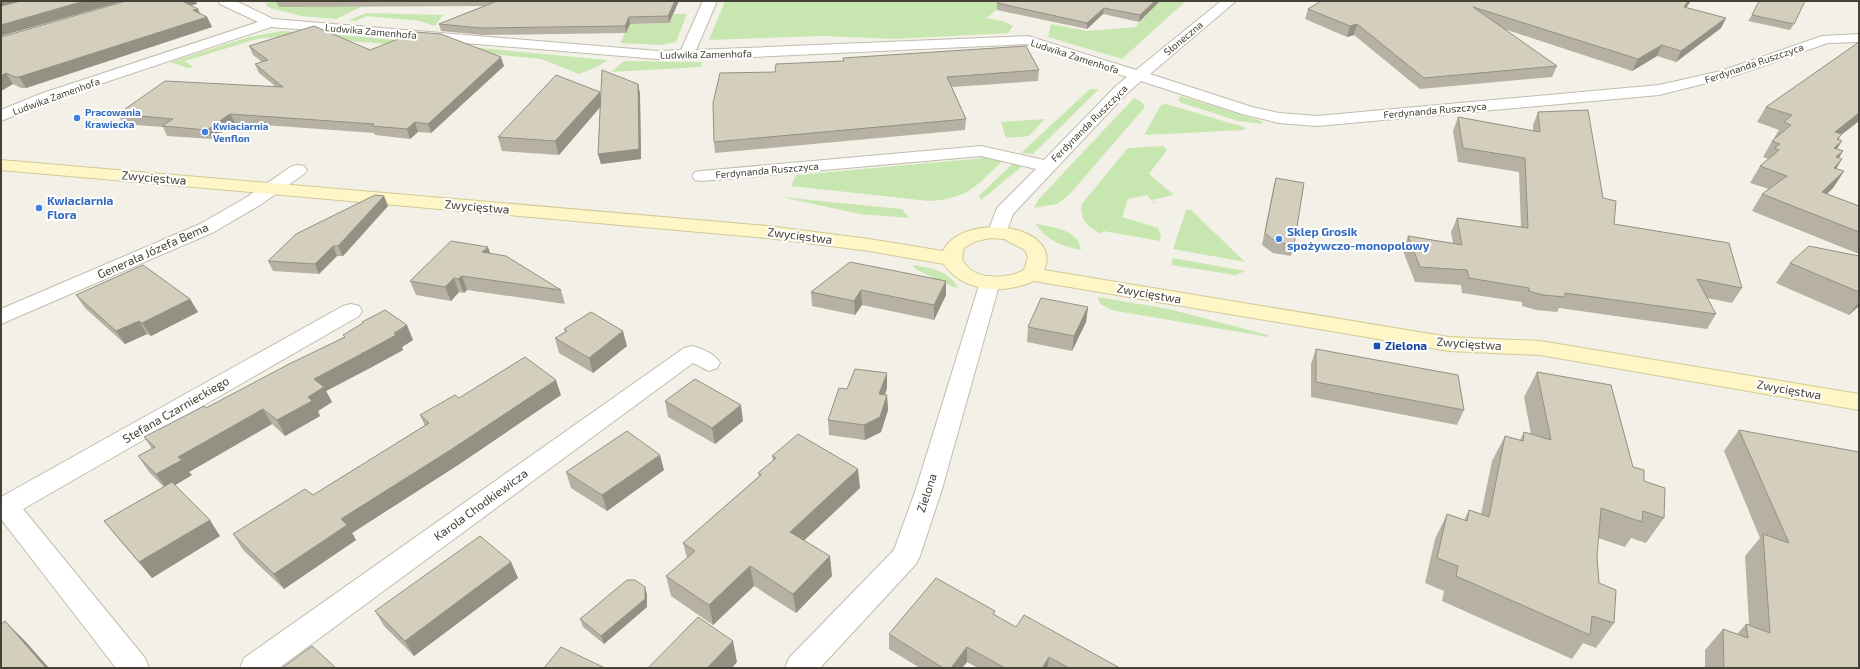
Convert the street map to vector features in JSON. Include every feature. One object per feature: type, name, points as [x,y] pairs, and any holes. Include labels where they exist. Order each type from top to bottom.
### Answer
[{"type":"main road","name":"Zwycięstwa","points":[[1,165],[768,232],[869,245],[952,259]]},
{"type":"main road","points":[[998,232],[1019,237],[1034,248],[1038,255],[1037,263],[1031,274],[1014,280],[990,282],[976,280],[964,274],[956,267],[952,259],[954,249],[961,241],[971,236],[983,233],[998,232]]},
{"type":"main road","name":"Zwycięstwa","points":[[1031,274],[1449,344],[1540,348],[1859,402]]},
{"type":"street","name":"Ludwika Zamenhofa","points":[[225,1],[270,23],[624,53],[686,55],[1028,40],[1137,76]]},
{"type":"street","points":[[686,55],[710,1]]},
{"type":"street","name":"Słoneczna","points":[[1137,76],[1229,1]]},
{"type":"street","name":"Ludwika Zamenhofa","points":[[1,116],[46,97],[270,23]]},
{"type":"street","name":"Ferdynanda Ruszczyca","points":[[998,232],[1004,212],[1046,166],[1121,90],[1137,76],[1248,111],[1279,118],[1318,121],[1658,90],[1685,85],[1726,74],[1827,39],[1859,38]]},
{"type":"street","name":"Ferdynanda Ruszczyca","points":[[701,176],[981,151],[1013,157],[1046,166]]},
{"type":"street","name":"Generała Józefa Bema","points":[[1,317],[207,228],[236,212],[298,170]]},
{"type":"street","name":"Zielona","points":[[800,668],[906,556],[929,489],[990,282]]},
{"type":"street","name":"Stefana Czarnieckiego","points":[[3,508],[351,311]]},
{"type":"street","name":"Karola Chodkiewicza","points":[[255,668],[692,353],[709,363]]},
{"type":"street","points":[[3,508],[134,668]]},
{"type":"green space","points":[[272,1],[373,1],[336,19],[301,16],[270,8],[265,4]]},
{"type":"green space","points":[[725,1],[1008,1],[986,18],[1003,21],[1013,26],[1008,33],[896,39],[822,36],[709,40]]},
{"type":"green space","points":[[1160,1],[1186,1],[1122,59],[1048,37],[1051,24],[1087,31],[1135,27]]},
{"type":"green space","points":[[366,13],[443,15],[435,26],[420,21],[367,16],[355,21],[349,20]]},
{"type":"green space","points":[[673,14],[687,14],[676,42],[661,45],[620,43],[630,24],[669,23]]},
{"type":"green space","points":[[282,31],[314,33],[257,39],[185,61],[193,67],[188,68],[170,62],[249,37]]},
{"type":"green space","points":[[331,34],[607,60],[599,66],[579,74],[541,59],[321,38]]},
{"type":"green space","points":[[624,61],[702,62],[701,67],[611,72]]},
{"type":"green space","points":[[1090,89],[1099,89],[1033,154],[1021,153]]},
{"type":"green space","points":[[1181,96],[1261,121],[1263,124],[1238,121],[1182,103],[1178,100]]},
{"type":"green space","points":[[1134,98],[1142,102],[1145,107],[1069,195],[1057,204],[1034,208],[1038,200]]},
{"type":"green space","points":[[1166,104],[1244,127],[1245,130],[1144,135],[1161,105]]},
{"type":"green space","points":[[1045,119],[1029,136],[1006,138],[1001,122]]},
{"type":"green space","points":[[1163,146],[1167,150],[1149,174],[1174,195],[1152,200],[1156,204],[1154,204],[1147,195],[1128,199],[1122,217],[1158,228],[1161,235],[1160,241],[1103,231],[1101,234],[1092,229],[1086,223],[1082,215],[1081,205],[1128,148]]},
{"type":"green space","points":[[995,157],[1004,159],[979,183],[963,194],[942,200],[929,201],[791,186],[796,175]]},
{"type":"green space","points":[[1014,162],[1021,167],[981,200],[979,196]]},
{"type":"green space","points":[[781,197],[902,209],[909,218],[860,214]]},
{"type":"green space","points":[[1190,209],[1245,262],[1173,249],[1186,210]]},
{"type":"green space","points":[[1036,224],[1057,228],[1070,233],[1079,243],[1081,250],[1056,242],[1044,234]]},
{"type":"green space","points":[[1173,258],[1246,271],[1235,275],[1171,265]]},
{"type":"green space","points":[[912,265],[932,269],[950,277],[958,288],[917,270]]},
{"type":"green space","points":[[1098,297],[1169,309],[1268,335],[1268,337],[1111,310],[1100,304]]},
{"type":"building","points":[[21,1],[84,1],[1,25],[1,6]]},
{"type":"building","points":[[126,1],[182,1],[198,9],[193,10],[207,17],[19,77],[6,73],[1,76],[1,37]]},
{"type":"building","points":[[497,1],[675,1],[668,16],[629,17],[625,26],[481,28],[439,24]]},
{"type":"building","points":[[1000,1],[1155,1],[1140,15],[1104,8],[1087,23],[997,3]]},
{"type":"building","points":[[1321,1],[1688,1],[1684,7],[1726,18],[1681,51],[1662,45],[1638,59],[1473,7],[1557,66],[1424,78],[1357,24],[1350,26],[1308,9]]},
{"type":"building","points":[[1759,1],[1805,1],[1794,24],[1752,15]]},
{"type":"building","points":[[314,26],[370,50],[416,32],[441,34],[501,57],[428,124],[415,122],[407,129],[372,126],[374,124],[230,114],[207,130],[162,126],[173,119],[118,114],[165,81],[283,87],[255,64],[268,60],[249,46]]},
{"type":"building","points":[[1859,42],[1859,113],[1835,132],[1842,134],[1837,139],[1842,141],[1834,148],[1843,151],[1836,157],[1842,159],[1834,168],[1844,171],[1822,192],[1859,206],[1859,232],[1762,194],[1787,176],[1760,166],[1779,150],[1774,148],[1780,144],[1772,141],[1791,125],[1784,122],[1792,115],[1766,107]]},
{"type":"building","points":[[1026,46],[1039,70],[947,77],[966,119],[714,142],[713,103],[720,73],[775,72],[776,64],[844,61],[843,58]]},
{"type":"building","points":[[602,70],[638,84],[639,149],[598,154]]},
{"type":"building","points":[[556,75],[600,92],[555,141],[498,137]]},
{"type":"building","points":[[1588,110],[1603,198],[1616,201],[1614,224],[1729,243],[1742,288],[1697,279],[1716,314],[1565,293],[1565,297],[1543,295],[1529,291],[1529,288],[1469,278],[1467,270],[1420,267],[1408,236],[1462,245],[1457,218],[1528,228],[1525,158],[1463,148],[1458,117],[1540,132],[1538,112]]},
{"type":"building","points":[[1276,178],[1304,183],[1294,245],[1276,242],[1265,233]]},
{"type":"building","points":[[375,195],[384,196],[338,246],[333,246],[315,264],[268,261],[296,234]]},
{"type":"building","points":[[451,241],[488,247],[482,252],[506,256],[561,290],[462,276],[458,279],[454,278],[445,287],[410,281]]},
{"type":"building","points":[[1809,246],[1859,256],[1859,292],[1790,263]]},
{"type":"building","points":[[850,262],[946,281],[934,305],[861,290],[854,301],[811,292]]},
{"type":"building","points":[[143,265],[190,299],[142,323],[139,321],[116,331],[76,295]]},
{"type":"building","points":[[1041,298],[1088,307],[1074,336],[1028,327]]},
{"type":"building","points":[[385,310],[407,325],[394,333],[396,335],[314,379],[324,387],[308,397],[312,401],[277,420],[263,409],[178,457],[182,460],[156,474],[138,456],[155,447],[144,437],[204,406],[206,408],[289,364],[345,337],[343,335],[363,323],[362,322]]},
{"type":"building","points":[[591,312],[623,331],[589,358],[555,338],[567,331],[564,329]]},
{"type":"building","points":[[1316,349],[1458,375],[1464,410],[1316,382]]},
{"type":"building","points":[[525,357],[556,380],[452,449],[341,519],[347,525],[274,574],[233,534],[305,489],[313,495],[429,423],[420,415],[455,395],[459,398]]},
{"type":"building","points":[[855,369],[887,373],[879,394],[887,395],[880,417],[864,425],[828,420],[839,388],[847,389]]},
{"type":"building","points":[[1537,372],[1611,385],[1633,467],[1644,470],[1644,481],[1665,488],[1664,518],[1643,511],[1642,522],[1601,508],[1597,557],[1599,583],[1616,590],[1614,623],[1592,616],[1590,635],[1456,576],[1458,566],[1437,558],[1447,514],[1467,521],[1469,510],[1489,517],[1505,436],[1523,441],[1524,432],[1551,440]]},
{"type":"building","points":[[695,379],[741,405],[712,428],[665,401]]},
{"type":"building","points":[[1739,430],[1859,452],[1859,668],[1724,668],[1723,629],[1748,638],[1746,624],[1770,633],[1763,534],[1789,543]]},
{"type":"building","points":[[627,431],[660,455],[602,495],[566,472]]},
{"type":"building","points":[[798,434],[858,469],[790,532],[830,556],[793,594],[750,566],[709,605],[666,576],[695,551],[683,543],[761,475],[758,473],[776,458],[772,456]]},
{"type":"building","points":[[172,482],[210,520],[139,562],[104,521]]},
{"type":"building","points":[[480,536],[511,562],[405,641],[375,611]]},
{"type":"building","points":[[936,578],[995,611],[993,614],[1016,627],[1024,615],[1118,667],[1069,668],[1049,657],[1042,668],[1005,668],[967,647],[951,668],[943,668],[889,634]]},
{"type":"building","points":[[627,580],[635,580],[645,587],[645,599],[601,636],[580,619]]},
{"type":"building","points":[[698,617],[733,641],[707,668],[648,668]]},
{"type":"building","points":[[5,621],[46,668],[1,668],[1,624]]},
{"type":"building","points":[[312,646],[336,668],[282,668]]},
{"type":"building","points":[[561,647],[605,668],[544,668]]},
{"type":"place","name":"Pracowania Krawiecka","points":[[77,118]]},
{"type":"place","name":"Kwiaciarnia Venflon","points":[[205,132]]},
{"type":"place","name":"Kwiaciarnia Flora","points":[[39,208]]},
{"type":"place","name":"Sklep Grosik spożywczo-monopolowy","points":[[1279,239]]},
{"type":"place","name":"Zielona","points":[[1377,346]]}]
